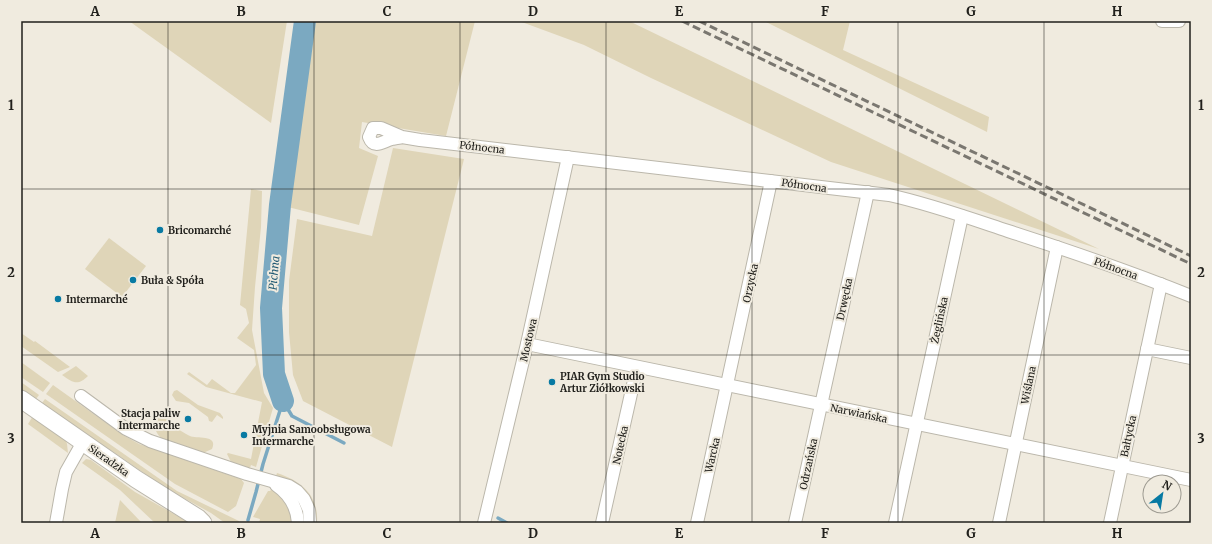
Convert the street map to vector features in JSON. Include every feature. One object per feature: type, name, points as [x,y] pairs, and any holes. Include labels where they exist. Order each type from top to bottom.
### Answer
[{"type":"main road","name":"Sieradzka","points":[[21,399],[136,480],[200,521],[210,520],[216,523]]},
{"type":"street","points":[[1162,21],[1180,21]]},
{"type":"street","name":"Północna","points":[[402,137],[889,195],[916,201],[1057,247],[1191,296]]},
{"type":"street","name":"Mostowa","points":[[484,523],[527,344],[568,157]]},
{"type":"street","name":"Orzycka","points":[[727,386],[771,180]]},
{"type":"street","name":"Drwęcka","points":[[821,405],[868,192]]},
{"type":"street","name":"Żeglińska","points":[[895,523],[962,216]]},
{"type":"street","name":"Wiślana","points":[[999,523],[1057,247]]},
{"type":"street","name":"Bałtycka","points":[[1110,523],[1161,284]]},
{"type":"street","name":"Narwiańska","points":[[527,344],[1191,480]]},
{"type":"street","points":[[1147,349],[1191,358]]},
{"type":"street","name":"Notecka","points":[[602,523],[637,367]]},
{"type":"street","name":"Warcka","points":[[697,523],[727,386]]},
{"type":"street","points":[[81,396],[126,429],[139,436],[163,446],[272,482],[289,486],[297,491],[304,499],[309,510],[310,523]]},
{"type":"street","name":"Odrzańska","points":[[795,523],[821,405]]},
{"type":"street","points":[[56,523],[66,472],[83,442]]},
{"type":"street","points":[[272,482],[284,491],[291,500],[295,508],[298,523]]},
{"type":"shaded area","points":[[129,21],[287,21],[271,123]]},
{"type":"shaded area","points":[[305,21],[475,21],[446,136],[362,122],[359,148],[378,156],[359,225],[280,205]]},
{"type":"shaded area","points":[[519,21],[629,21],[1099,249],[831,162],[584,45]]},
{"type":"shaded area","points":[[764,21],[850,21],[843,50],[989,117],[987,132]]},
{"type":"shaded area","points":[[393,148],[464,159],[392,447],[303,401],[293,375],[289,332],[289,281],[297,219],[372,236]]},
{"type":"shaded area","points":[[251,189],[262,191],[261,227],[252,330],[264,393],[273,408],[256,467],[251,465],[250,468],[231,462],[227,454],[251,459],[262,402],[206,387],[187,374],[189,372],[207,385],[212,379],[231,393],[235,393],[256,365],[254,350],[237,338],[249,323],[246,309],[240,305]]},
{"type":"shaded area","points":[[109,238],[146,266],[122,297],[85,269]]},
{"type":"shaded area","points":[[21,333],[34,342],[35,341],[70,367],[58,372],[21,346]]},
{"type":"shaded area","points":[[21,362],[50,383],[43,392],[21,377]]},
{"type":"shaded area","points":[[76,366],[88,376],[81,381],[75,382],[62,375]]},
{"type":"shaded area","points":[[21,382],[39,395],[36,399],[21,389]]},
{"type":"shaded area","points":[[53,385],[123,435],[139,444],[241,479],[244,483],[236,506],[228,512],[175,484],[46,394]]},
{"type":"shaded area","points":[[177,390],[198,405],[220,413],[223,419],[217,415],[212,422],[209,421],[208,417],[189,403],[176,401],[172,395],[174,391]]},
{"type":"shaded area","points":[[45,399],[177,491],[239,521],[239,523],[225,523],[211,513],[169,490],[83,433],[42,403]]},
{"type":"shaded area","points":[[162,412],[167,415],[176,427],[186,434],[193,437],[206,438],[212,441],[212,449],[203,453],[161,438],[154,424],[158,414]]},
{"type":"shaded area","points":[[33,416],[65,438],[68,453],[28,424]]},
{"type":"shaded area","points":[[86,459],[91,460],[135,492],[190,523],[155,523],[120,490],[82,463]]},
{"type":"shaded area","points":[[277,473],[294,480],[307,490],[315,504],[317,523],[315,512],[276,476]]},
{"type":"shaded area","points":[[272,489],[289,503],[294,523],[259,523],[260,519],[253,517],[268,491]]},
{"type":"shaded area","points":[[120,500],[142,523],[115,523]]},
{"type":"waterway","name":"Pichna","points":[[283,401],[274,374],[271,308],[280,205],[305,21]]},
{"type":"waterway","points":[[283,401],[292,416],[344,443]]},
{"type":"waterway","name":"Pichna","points":[[248,520],[263,464],[283,401]]},
{"type":"waterway","points":[[498,518],[507,523]]},
{"type":"railway","points":[[682,21],[1191,264]]},
{"type":"railway","points":[[699,21],[1191,256]]},
{"type":"place","name":"Bricomarché","points":[[160,230]]},
{"type":"place","name":"Buła & Spóła","points":[[133,280]]},
{"type":"place","name":"Intermarché","points":[[58,299]]},
{"type":"place","name":"PIAR Gym Studio Artur Ziółkowski","points":[[552,382]]},
{"type":"place","name":"Stacja paliw Intermarche","points":[[188,419]]},
{"type":"place","name":"Myjnia Samoobsługowa Intermarche","points":[[244,435]]}]
